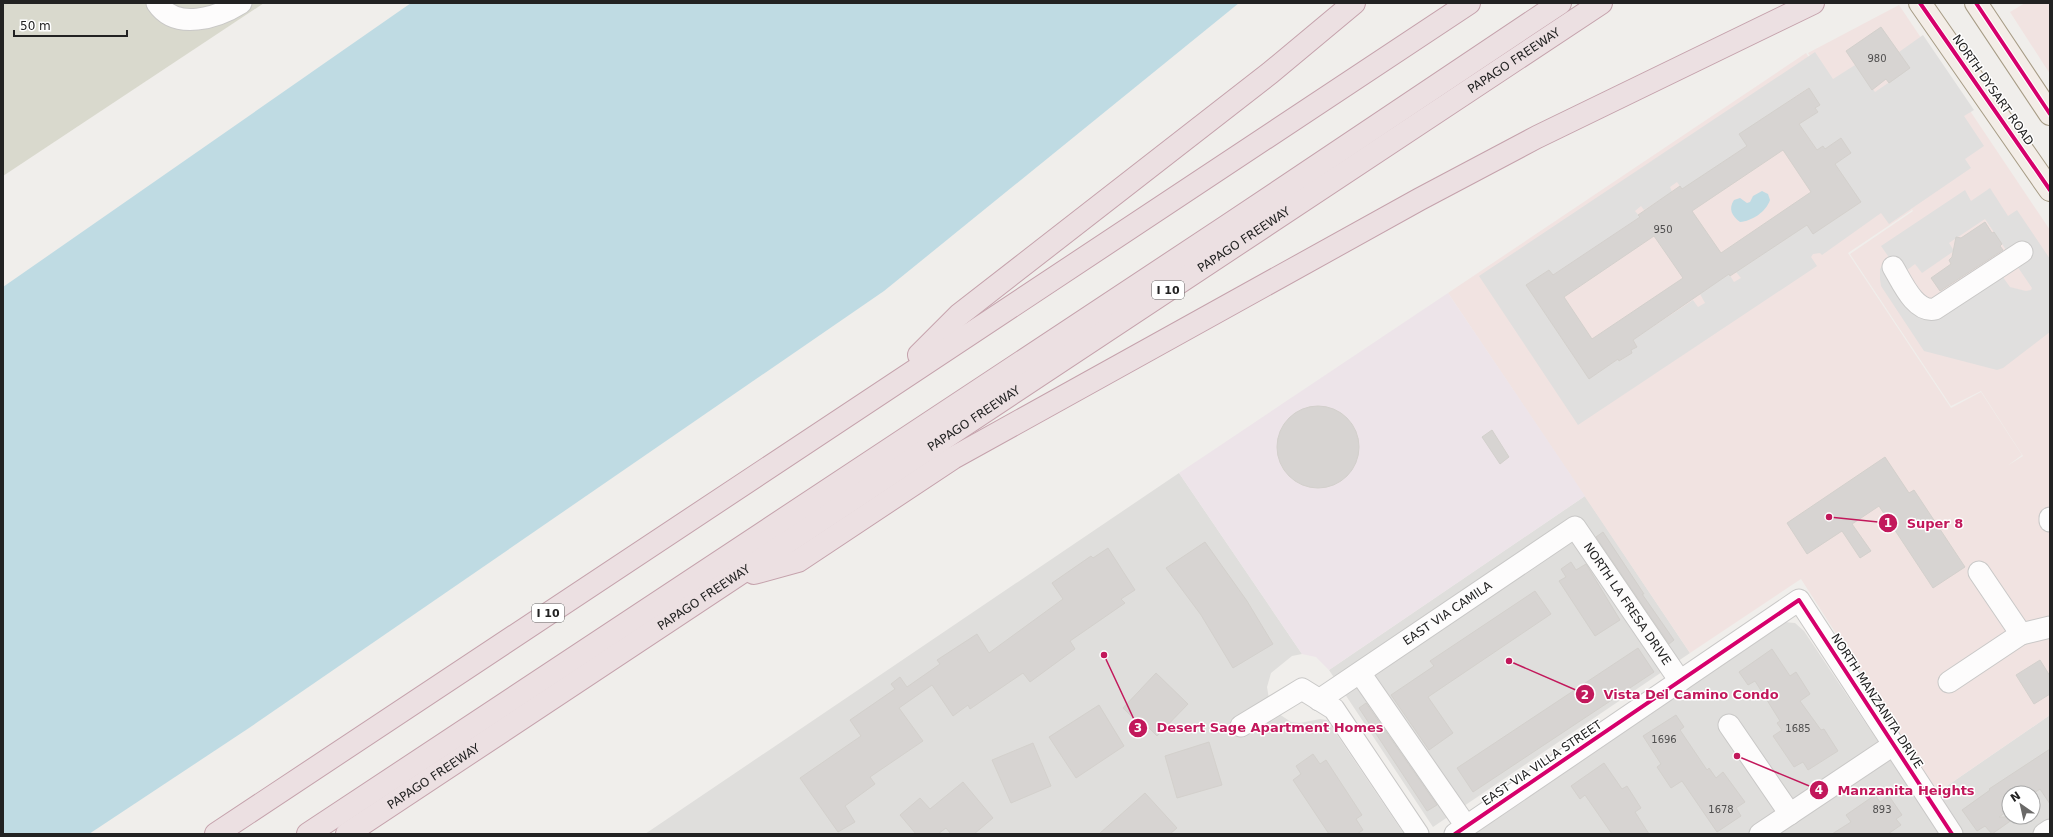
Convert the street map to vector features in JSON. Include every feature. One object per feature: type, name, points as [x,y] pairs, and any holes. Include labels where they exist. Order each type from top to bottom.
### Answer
[{"type":"highway","points":[[879,393],[959,315],[1227,108],[1354,3]]},
{"type":"highway","name":"I 10","points":[[216,834],[1469,3]]},
{"type":"highway","points":[[308,834],[1560,3]]},
{"type":"highway","name":"PAPAGO FREEWAY","points":[[347,834],[1601,3]]},
{"type":"highway","points":[[735,578],[798,561],[953,458],[1420,199],[1537,137],[1813,3]]},
{"type":"main road","name":"NORTH DYSART ROAD","points":[[1920,3],[2042,163],[2050,190]]},
{"type":"main road","points":[[1976,3],[2050,114]]},
{"type":"street","points":[[157,3],[160,8],[175,16],[192,20],[206,18],[241,3]]},
{"type":"street","points":[[1899,263],[1916,302],[1922,308],[1930,310],[1935,309],[2022,252]]},
{"type":"street","name":"EAST VIA CAMILA","points":[[1319,700],[1575,527]]},
{"type":"street","name":"NORTH LA FRESA DRIVE","points":[[1575,527],[1680,681]]},
{"type":"street","points":[[1979,572],[2021,634]]},
{"type":"street","name":"EAST VIA VILLA STREET","points":[[1460,830],[1799,600]]},
{"type":"street","name":"NORTH MANZANITA DRIVE","points":[[1799,600],[1952,834]]},
{"type":"street","points":[[1949,682],[2021,634],[2050,627]]},
{"type":"street","points":[[1360,673],[1460,830]]},
{"type":"street","points":[[1241,726],[1302,689],[1334,709],[1418,834]]},
{"type":"street","points":[[1729,724],[1790,814]]},
{"type":"street","points":[[1760,834],[1893,745]]},
{"type":"street","points":[[2044,834],[2050,830]]},
{"type":"shaded area","points":[[3,3],[264,3],[3,176]]},
{"type":"shaded area","points":[[2025,3],[2050,3],[2050,74],[2010,12]]},
{"type":"shaded area","points":[[1899,5],[2050,230],[2050,715],[1938,792],[1801,579],[1690,653],[1448,293],[1806,53],[1912,210],[1848,253],[1951,408],[1981,392],[2022,455],[2007,466],[2023,456],[1981,391],[1951,406],[1850,254],[1913,211],[1808,53]]},
{"type":"shaded area","points":[[1923,35],[1974,110],[1964,116],[1984,146],[1965,159],[1971,168],[1889,224],[1881,213],[1822,255],[1820,253],[1813,254],[1811,257],[1817,266],[1578,425],[1479,276],[1815,52],[1833,79],[1855,65],[1875,92],[1910,68],[1899,52]],"holes":[[[1808,88],[1820,105],[1815,108],[1818,112],[1799,124],[1817,150],[1825,149],[1841,138],[1851,153],[1835,164],[1860,203],[1813,234],[1807,225],[1736,272],[1741,278],[1734,282],[1729,274],[1700,294],[1705,303],[1698,307],[1693,300],[1633,340],[1637,346],[1631,350],[1632,353],[1620,361],[1618,359],[1589,379],[1526,285],[1549,270],[1553,275],[1640,217],[1635,211],[1641,206],[1644,210],[1672,192],[1670,187],[1677,182],[1682,189],[1747,146],[1740,134]]]},
{"type":"shaded area","points":[[1990,188],[2008,216],[2017,210],[2050,259],[2050,332],[2003,368],[1997,370],[1924,351],[1881,286],[1880,269],[1888,256],[1881,246],[1965,190],[1971,201]],"holes":[[[1985,219],[2032,288],[2031,290],[2026,291],[2010,287],[2000,273],[1924,315],[1898,277],[1915,264],[1922,273],[1954,251],[1949,243]]]},
{"type":"shaded area","points":[[1448,293],[1585,496],[1329,670],[1316,657],[1302,654],[1179,473]]},
{"type":"shaded area","points":[[1179,473],[1302,654],[1292,656],[1271,673],[1267,687],[1269,699],[1276,712],[1291,722],[1300,723],[1320,719],[1327,720],[1404,834],[645,834]]},
{"type":"shaded area","points":[[1585,496],[1690,653],[1433,827],[1329,670]]},
{"type":"shaded area","points":[[1784,622],[1795,623],[1804,631],[1921,806],[1938,792],[2050,715],[2050,834],[1472,834]]},
{"type":"water","points":[[411,3],[1239,3],[884,291],[249,728],[89,834],[3,834],[3,287]]},
{"type":"water","points":[[1762,191],[1768,194],[1770,200],[1768,204],[1762,212],[1754,218],[1740,222],[1735,217],[1731,209],[1734,200],[1740,198],[1747,203],[1750,202],[1753,196]]},
{"type":"building","points":[[1881,27],[1910,68],[1889,83],[1886,79],[1872,90],[1846,51]]},
{"type":"building","points":[[1809,88],[1820,105],[1815,108],[1818,112],[1799,124],[1817,150],[1823,146],[1825,149],[1841,138],[1851,153],[1835,164],[1861,202],[1813,234],[1807,225],[1730,276],[1729,274],[1633,340],[1637,347],[1631,350],[1632,353],[1619,361],[1618,359],[1589,379],[1526,285],[1549,270],[1553,275],[1640,217],[1638,215],[1680,186],[1682,189],[1747,146],[1739,134]],"holes":[[[1783,150],[1811,192],[1721,253],[1692,211]],[[1654,236],[1683,278],[1592,339],[1564,297]]]},
{"type":"building","points":[[1985,222],[2002,244],[2000,246],[2003,250],[1940,291],[1931,278],[1951,264],[1949,260],[1952,257],[1956,237],[1961,238]]},
{"type":"building","points":[[1318,406],[1334,410],[1347,418],[1355,431],[1359,447],[1355,463],[1347,476],[1334,484],[1318,488],[1302,484],[1289,476],[1281,463],[1277,447],[1281,431],[1289,418],[1302,410]]},
{"type":"building","points":[[1492,430],[1509,457],[1500,464],[1482,437]]},
{"type":"building","points":[[1885,457],[1909,493],[1914,490],[1965,567],[1933,588],[1879,506],[1852,524],[1871,551],[1860,558],[1842,531],[1807,554],[1787,523]]},
{"type":"building","points":[[1603,532],[1644,594],[1642,594],[1674,640],[1669,644],[1596,537]]},
{"type":"building","points":[[1205,542],[1247,601],[1273,644],[1233,668],[1201,615],[1166,568]]},
{"type":"building","points":[[1108,548],[1135,590],[1121,599],[1125,603],[1070,641],[1075,649],[1030,682],[1023,673],[970,709],[968,705],[953,716],[932,685],[899,708],[923,741],[870,777],[875,784],[845,806],[855,822],[838,832],[800,778],[861,736],[850,720],[895,689],[891,684],[900,677],[907,687],[940,664],[937,660],[977,634],[989,653],[1063,599],[1052,583],[1091,556],[1093,558]]},
{"type":"building","points":[[1571,562],[1576,570],[1586,564],[1620,620],[1595,636],[1559,581],[1566,577],[1561,569]]},
{"type":"building","points":[[1535,591],[1551,614],[1428,697],[1453,733],[1429,750],[1391,695],[1434,666],[1430,661]]},
{"type":"building","points":[[1638,648],[1654,672],[1473,792],[1457,768]]},
{"type":"building","points":[[1772,649],[1790,676],[1796,672],[1810,694],[1800,701],[1821,730],[1824,729],[1838,751],[1808,770],[1803,762],[1794,767],[1773,736],[1782,730],[1777,723],[1780,721],[1755,681],[1748,685],[1739,672]]},
{"type":"building","points":[[2040,660],[2050,676],[2050,694],[2034,704],[2016,675]]},
{"type":"building","points":[[1156,673],[1188,704],[1157,736],[1142,721],[1139,724],[1123,708]]},
{"type":"building","points":[[1366,703],[1437,805],[1427,811],[1359,708]]},
{"type":"building","points":[[1099,705],[1124,746],[1076,778],[1049,737]]},
{"type":"building","points":[[1676,715],[1684,727],[1680,730],[1707,770],[1709,768],[1716,778],[1723,772],[1745,802],[1736,808],[1741,816],[1717,832],[1682,781],[1671,788],[1657,767],[1661,764],[1643,736]]},
{"type":"building","points":[[1209,742],[1222,785],[1177,798],[1165,756]]},
{"type":"building","points":[[1033,743],[1051,786],[1011,803],[992,760]]},
{"type":"building","points":[[2050,749],[2050,804],[2041,790],[2041,785],[2001,785],[2001,816],[1999,817],[2001,817],[2001,825],[2005,825],[1992,834],[1985,826],[1977,831],[1962,810],[1990,790],[1989,789]]},
{"type":"building","points":[[1313,754],[1320,764],[1326,760],[1362,815],[1356,819],[1363,830],[1357,834],[1329,834],[1293,780],[1301,774],[1296,766]]},
{"type":"building","points":[[1604,763],[1622,789],[1627,786],[1641,808],[1635,812],[1649,834],[1612,834],[1585,795],[1580,799],[1571,786]]},
{"type":"building","points":[[963,782],[993,818],[974,834],[951,834],[946,828],[938,834],[916,834],[900,815],[920,798],[930,809]]},
{"type":"building","points":[[1145,793],[1177,828],[1170,834],[1099,834]]},
{"type":"building","points":[[1875,795],[1880,802],[1889,796],[1902,815],[1896,819],[1901,825],[1888,834],[1832,834],[1851,822],[1846,815]]},
{"type":"cycle path","points":[[1920,3],[2050,190]]},
{"type":"cycle path","points":[[1976,3],[2050,114]]},
{"type":"cycle path","points":[[1455,834],[1799,600],[1952,834]]},
{"type":"place","name":"Super 8","points":[[1829,517]]},
{"type":"place","name":"Desert Sage Apartment Homes","points":[[1104,655]]},
{"type":"place","name":"Vista Del Camino Condo","points":[[1509,661]]},
{"type":"place","name":"Manzanita Heights","points":[[1737,756]]}]
